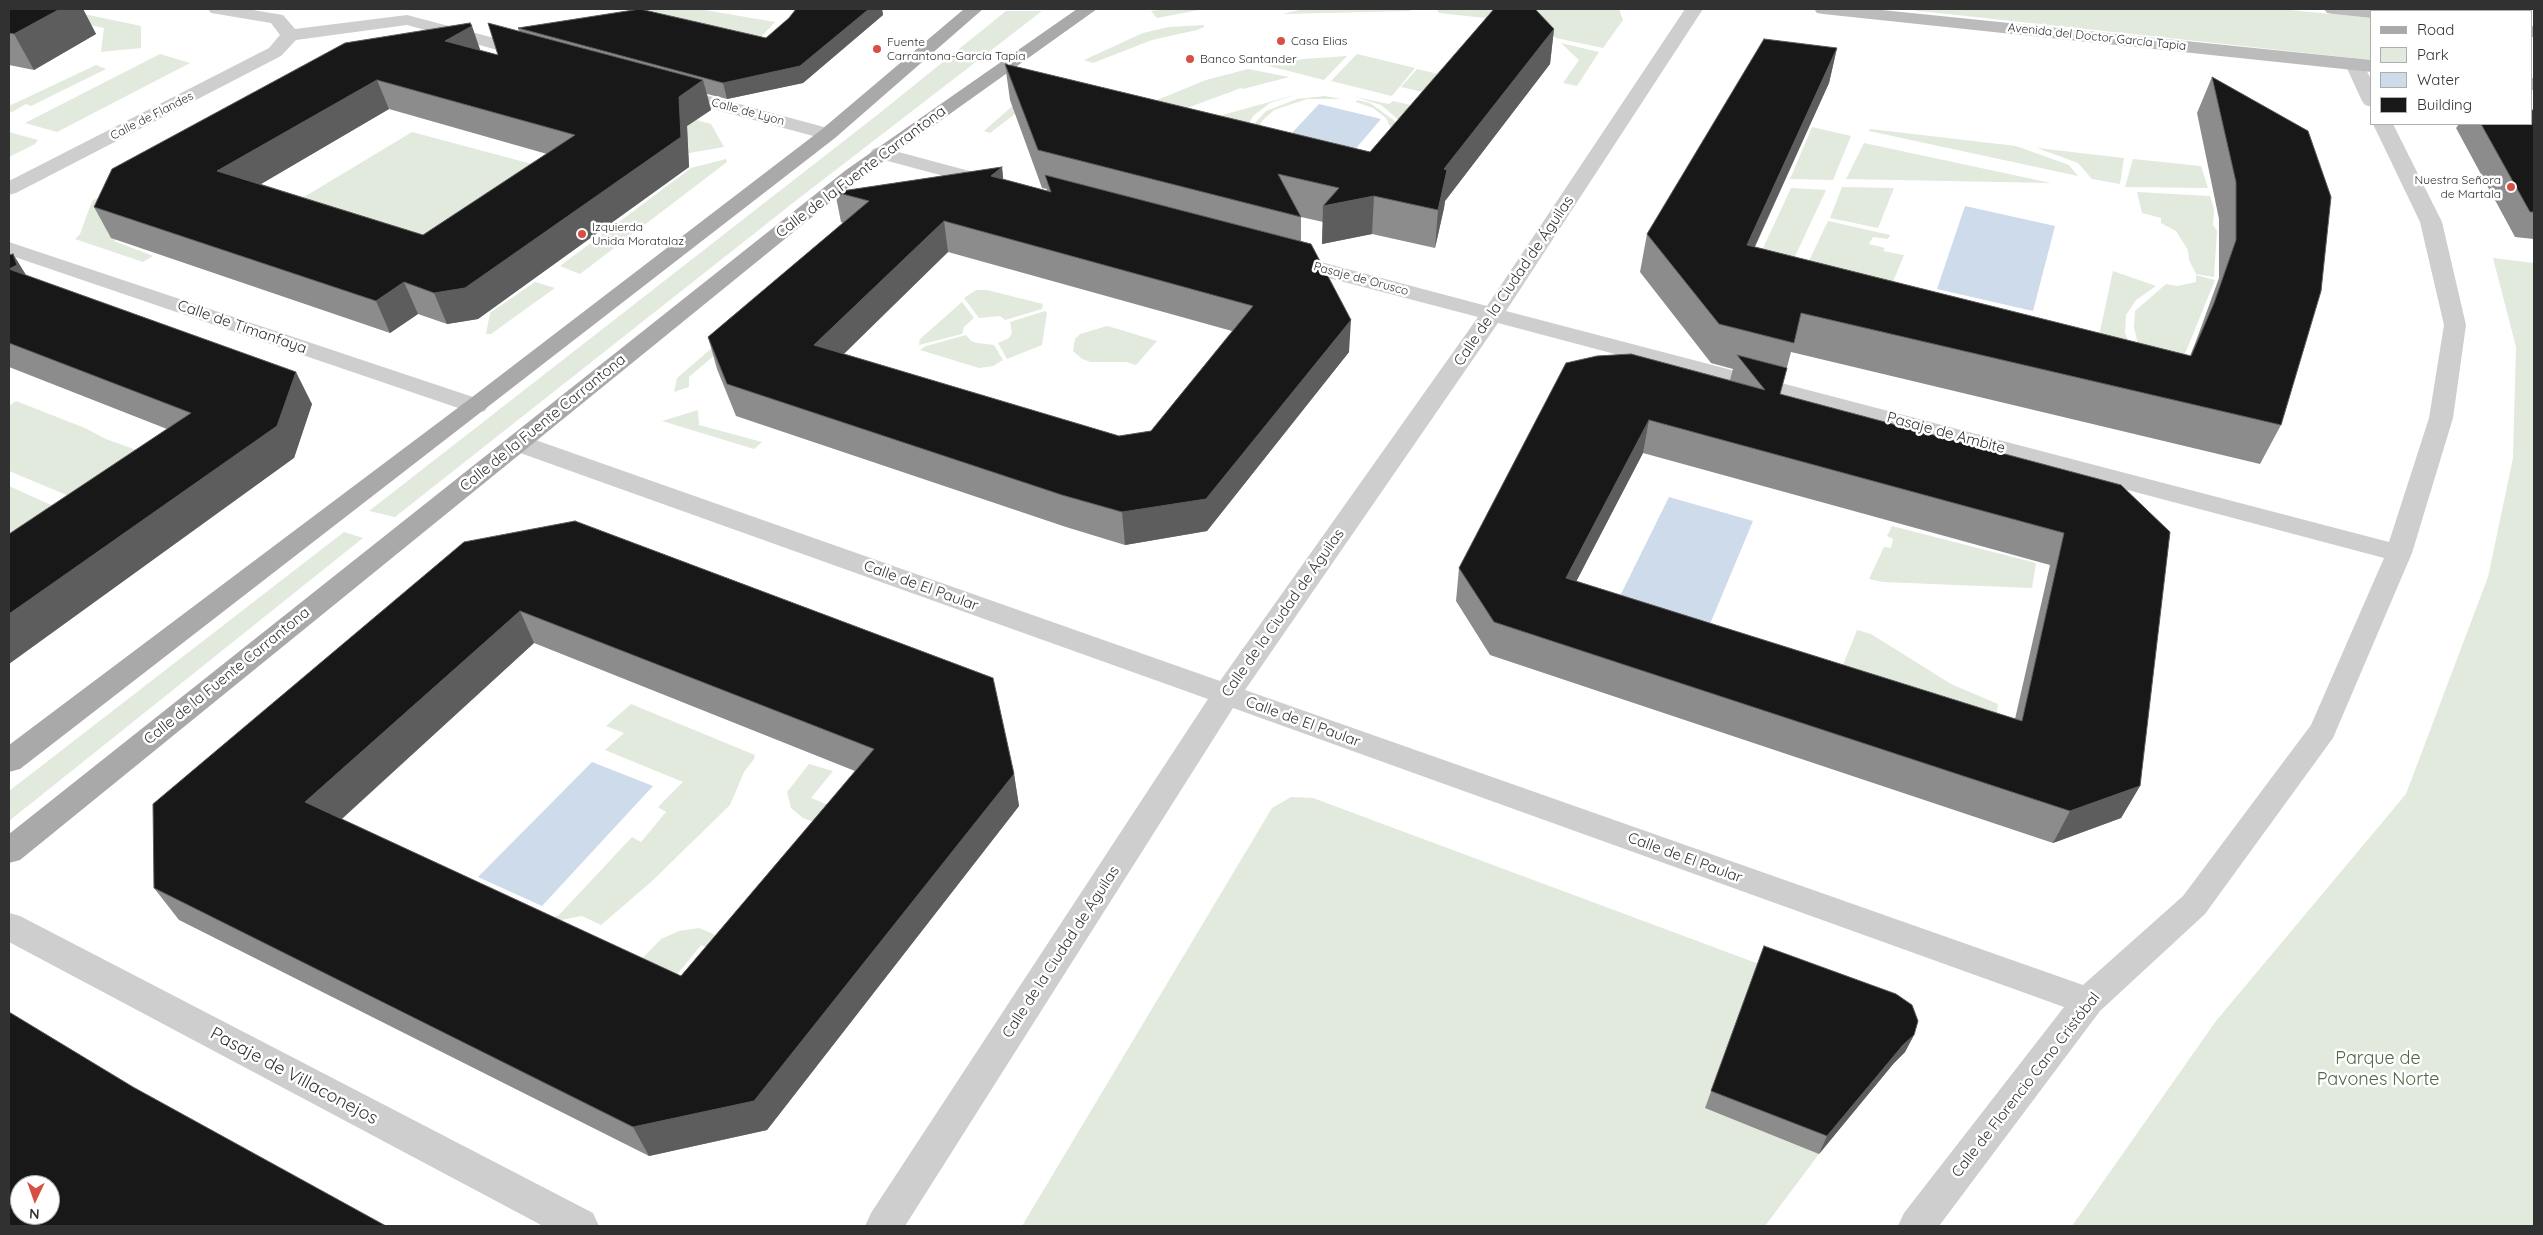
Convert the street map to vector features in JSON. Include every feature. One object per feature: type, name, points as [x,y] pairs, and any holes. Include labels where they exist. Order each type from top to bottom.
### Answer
[{"type":"main road","points":[[9,761],[476,406],[828,134],[974,9]]},
{"type":"main road","name":"Calle de la Fuente Carrantona","points":[[9,850],[880,153],[1088,9]]},
{"type":"main road","name":"Avenida del Doctor García Tapia","points":[[1823,9],[2363,65]]},
{"type":"main road","points":[[2333,9],[2370,13]]},
{"type":"street","points":[[217,9],[277,19],[290,35],[406,20],[550,59]]},
{"type":"street","points":[[406,20],[424,9]]},
{"type":"street","name":"Calle de la Ciudad de Águilas","points":[[884,1226],[1226,695],[1493,313],[1694,9]]},
{"type":"street","name":"Calle de Flandes","points":[[9,189],[275,52],[290,35]]},
{"type":"street","points":[[2363,65],[2370,92]]},
{"type":"street","name":"Calle de Lyon","points":[[656,88],[828,134]]},
{"type":"street","name":"Calle de Florencio Cano Cristóbal","points":[[1917,1226],[2088,1001],[2194,905],[2323,730],[2399,553],[2441,418],[2455,325],[2431,222],[2383,125]]},
{"type":"street","points":[[880,153],[1014,188]]},
{"type":"street","name":"Calle de Timanfaya","points":[[9,248],[476,406]]},
{"type":"street","name":"Pasaje de Orusco","points":[[1263,253],[1493,313]]},
{"type":"street","name":"Pasaje de Ambite","points":[[1493,313],[2399,553]]},
{"type":"street","name":"Calle de El Paular","points":[[518,443],[2088,1001]]},
{"type":"street","name":"Pasaje de Villaconejos","points":[[9,926],[580,1226]]},
{"type":"green space","points":[[645,9],[699,9],[775,22],[760,38]]},
{"type":"green space","points":[[1164,9],[1204,9],[1157,18],[1151,11]]},
{"type":"green space","points":[[1304,9],[1409,9],[1411,11],[1282,14]]},
{"type":"green space","points":[[1436,9],[1619,9],[1623,20],[1603,48],[1556,38],[1541,29],[1485,18],[1439,13]]},
{"type":"green space","points":[[1901,9],[2280,9],[2370,18],[2370,60]]},
{"type":"green space","points":[[1006,11],[1042,11],[798,199],[395,517],[369,511],[881,112]]},
{"type":"green space","points":[[84,14],[141,26],[141,48],[101,52],[104,28],[70,21]]},
{"type":"green space","points":[[1204,25],[1204,27],[1197,30],[1152,40],[1093,63],[1084,60],[1143,33],[1168,27]]},
{"type":"green space","points":[[1561,43],[1599,52],[1577,86],[1563,83],[1579,60]]},
{"type":"green space","points":[[420,48],[489,64],[711,124],[724,147],[689,153],[660,145],[679,131],[425,62],[405,73],[383,67],[351,73],[121,201],[117,217],[139,225],[114,241],[153,256],[143,262],[75,239],[80,234],[92,201],[331,70],[338,69],[354,58]]},
{"type":"green space","points":[[160,54],[190,63],[57,132],[25,123]]},
{"type":"green space","points":[[1357,54],[1415,68],[1392,96],[1331,81]]},
{"type":"green space","points":[[1347,56],[1324,80],[1265,65],[1304,59]]},
{"type":"green space","points":[[96,65],[106,69],[31,106],[26,104],[12,112],[9,111],[9,106]]},
{"type":"green space","points":[[1248,69],[1289,77],[1241,88],[1187,108],[1140,107],[1206,80]]},
{"type":"green space","points":[[1417,69],[1455,78],[1440,96],[1401,87]]},
{"type":"green space","points":[[1298,94],[1270,103],[1253,116],[1248,125],[1219,116]]},
{"type":"green space","points":[[1325,96],[1341,99],[1307,99],[1274,110],[1262,121],[1259,128],[1261,141],[1276,155],[1291,162],[1343,174],[1369,170],[1392,140],[1393,133],[1386,118],[1373,108],[1356,102],[1357,100],[1370,103],[1395,121],[1399,135],[1393,151],[1372,172],[1346,177],[1320,172],[1277,159],[1265,152],[1257,143],[1253,131],[1255,123],[1266,111],[1297,99]]},
{"type":"green space","points":[[1355,97],[1389,104],[1393,101],[1432,110],[1400,121],[1381,105]]},
{"type":"green space","points":[[1018,101],[1028,104],[990,133],[984,131]]},
{"type":"green space","points":[[1812,127],[1851,136],[1833,180],[1790,179]]},
{"type":"green space","points":[[1870,129],[2016,146],[2069,165],[2078,176],[1869,131]]},
{"type":"green space","points":[[9,132],[38,140],[35,144],[9,157]]},
{"type":"green space","points":[[412,132],[543,167],[409,255],[279,212]]},
{"type":"green space","points":[[1864,143],[2051,183],[1846,179]]},
{"type":"green space","points":[[2037,148],[2124,158],[2120,184],[2092,179],[2078,163]]},
{"type":"green space","points":[[726,159],[727,162],[580,274],[560,266],[691,168]]},
{"type":"green space","points":[[2133,159],[2201,166],[2208,188],[2125,187]]},
{"type":"green space","points":[[1842,187],[1894,188],[1878,228],[1830,218]]},
{"type":"green space","points":[[1791,188],[1826,190],[1791,265],[1758,259]]},
{"type":"green space","points":[[2137,192],[2210,196],[2214,209],[2213,225],[2217,231],[2214,277],[2196,274],[2189,260],[2188,250],[2176,231],[2161,223],[2161,218],[2142,213]]},
{"type":"green space","points":[[1828,221],[1890,235],[1888,239],[1873,237],[1869,244],[1885,248],[1883,251],[1904,255],[1888,294],[1793,294]]},
{"type":"green space","name":"Parque de Pavones Norte","points":[[2493,258],[2534,263],[2534,1226],[2072,1226],[2216,1021],[2406,794],[2488,577],[2513,458],[2516,347]]},
{"type":"green space","points":[[2113,271],[2156,286],[2136,300],[2126,315],[2125,333],[2129,343],[2097,345]]},
{"type":"green space","points":[[2196,275],[2215,280],[2180,366],[2139,349],[2134,327],[2135,311],[2166,284],[2177,286],[2196,282]]},
{"type":"green space","points":[[535,282],[555,288],[491,334],[486,334],[490,313]]},
{"type":"green space","points":[[976,290],[987,290],[1043,304],[1042,309],[1005,320],[1000,316],[979,318],[964,298]]},
{"type":"green space","points":[[962,302],[974,318],[964,327],[962,334],[919,345],[920,339]]},
{"type":"green space","points":[[1045,311],[1047,313],[1042,345],[1007,359],[998,343],[1009,338],[1012,333],[1010,322]]},
{"type":"green space","points":[[1107,326],[1157,341],[1136,365],[1126,362],[1091,362],[1082,359],[1073,351],[1075,339],[1080,334]]},
{"type":"green space","points":[[966,335],[971,341],[994,345],[1003,360],[993,366],[979,368],[920,350],[926,346]]},
{"type":"green space","points":[[720,341],[729,343],[689,377],[689,387],[674,392],[677,378]]},
{"type":"green space","points":[[16,401],[85,428],[106,439],[153,456],[86,503],[9,471],[9,406]]},
{"type":"green space","points":[[698,410],[699,425],[762,442],[754,449],[662,421]]},
{"type":"green space","points":[[9,486],[71,514],[9,556]]},
{"type":"green space","points":[[1892,526],[2036,563],[2032,588],[1883,582],[1869,579],[1884,547],[1891,548],[1893,539],[1887,536]]},
{"type":"green space","points":[[344,532],[363,538],[9,821],[9,791]]},
{"type":"green space","points":[[1857,630],[1871,634],[1951,684],[1998,704],[1994,734],[1843,665]]},
{"type":"green space","points":[[631,704],[755,755],[754,759],[744,772],[730,805],[651,882],[601,925],[582,916],[550,922],[544,921],[559,915],[632,837],[641,842],[666,812],[658,807],[683,782],[605,750],[624,733],[606,726]]},
{"type":"green space","points":[[809,764],[833,771],[811,798],[846,812],[831,828],[803,818],[791,808],[787,792]]},
{"type":"green space","points":[[1291,797],[1313,798],[1888,1012],[1909,1039],[1905,1052],[1819,1154],[1765,1226],[1022,1226],[1272,808]]},
{"type":"green space","points":[[699,928],[737,944],[728,956],[701,945],[666,988],[635,966],[661,939],[679,931]]},
{"type":"water","points":[[1319,104],[1381,119],[1341,166],[1276,150]]},
{"type":"water","points":[[1965,206],[2055,226],[2033,311],[1937,289]]},
{"type":"water","points":[[1669,497],[1753,521],[1710,624],[1620,596]]},
{"type":"water","points":[[592,762],[653,786],[542,906],[478,877]]},
{"type":"building","points":[[9,9],[60,9],[14,34],[9,33]]},
{"type":"building","points":[[640,9],[766,38],[789,18],[796,9],[869,9],[800,66],[723,83],[518,28]]},
{"type":"building","points":[[1494,9],[1535,9],[1554,29],[1444,169],[1447,170],[1438,210],[1374,196],[1323,206],[1339,188],[1278,174],[1301,217],[1038,150],[1005,64],[1370,152]]},
{"type":"building","points":[[470,23],[472,26],[445,41],[498,55],[488,23],[703,80],[679,97],[681,137],[465,288],[434,293],[404,282],[376,301],[94,207],[112,169],[345,43]],"holes":[[[377,80],[575,135],[423,235],[217,171]]]},
{"type":"building","points":[[1764,39],[1837,48],[1747,245],[2191,356],[2214,303],[2236,240],[2236,182],[2212,77],[2308,131],[2331,197],[2321,291],[2281,425],[1801,313],[1794,343],[1719,324],[1647,234]]},
{"type":"building","points":[[2533,110],[2534,212],[2530,212],[2482,125],[2533,125]]},
{"type":"building","points":[[1002,167],[991,176],[1051,192],[1045,175],[1311,244],[1351,320],[1206,499],[1122,512],[1062,495],[727,384],[708,337],[869,201],[835,192]],"holes":[[[944,221],[1253,306],[1151,431],[1119,436],[814,345]]]},
{"type":"building","points":[[13,254],[17,265],[9,269],[9,255]]},
{"type":"building","points":[[9,269],[296,372],[277,426],[9,614],[9,534],[191,413],[9,343]]},
{"type":"building","points":[[1631,354],[1765,390],[1737,355],[1787,368],[1780,394],[2121,485],[2170,532],[2140,786],[2070,811],[1494,622],[1459,568],[1566,363],[1597,356]],"holes":[[[1649,420],[2064,533],[2022,721],[1566,578]]]},
{"type":"building","points":[[575,521],[993,678],[1014,774],[754,1101],[633,1127],[154,888],[153,804],[464,542]],"holes":[[[520,611],[874,749],[681,976],[305,802]]]},
{"type":"building","points":[[1764,946],[1896,994],[1912,1005],[1918,1021],[1914,1035],[1903,1045],[1827,1136],[1711,1091]]},
{"type":"building","points":[[9,1012],[133,1087],[386,1226],[9,1226]]},
{"type":"place","name":"Casa Elias","points":[[1281,41]]},
{"type":"place","name":"Fuente Carrantona-García Tapia","points":[[877,49]]},
{"type":"place","name":"Banco Santander","points":[[1190,59]]},
{"type":"place","name":"Nuestra Señora de Martala","points":[[2511,187]]},
{"type":"place","name":"Izquierda Unida Moratalaz","points":[[582,234]]}]
